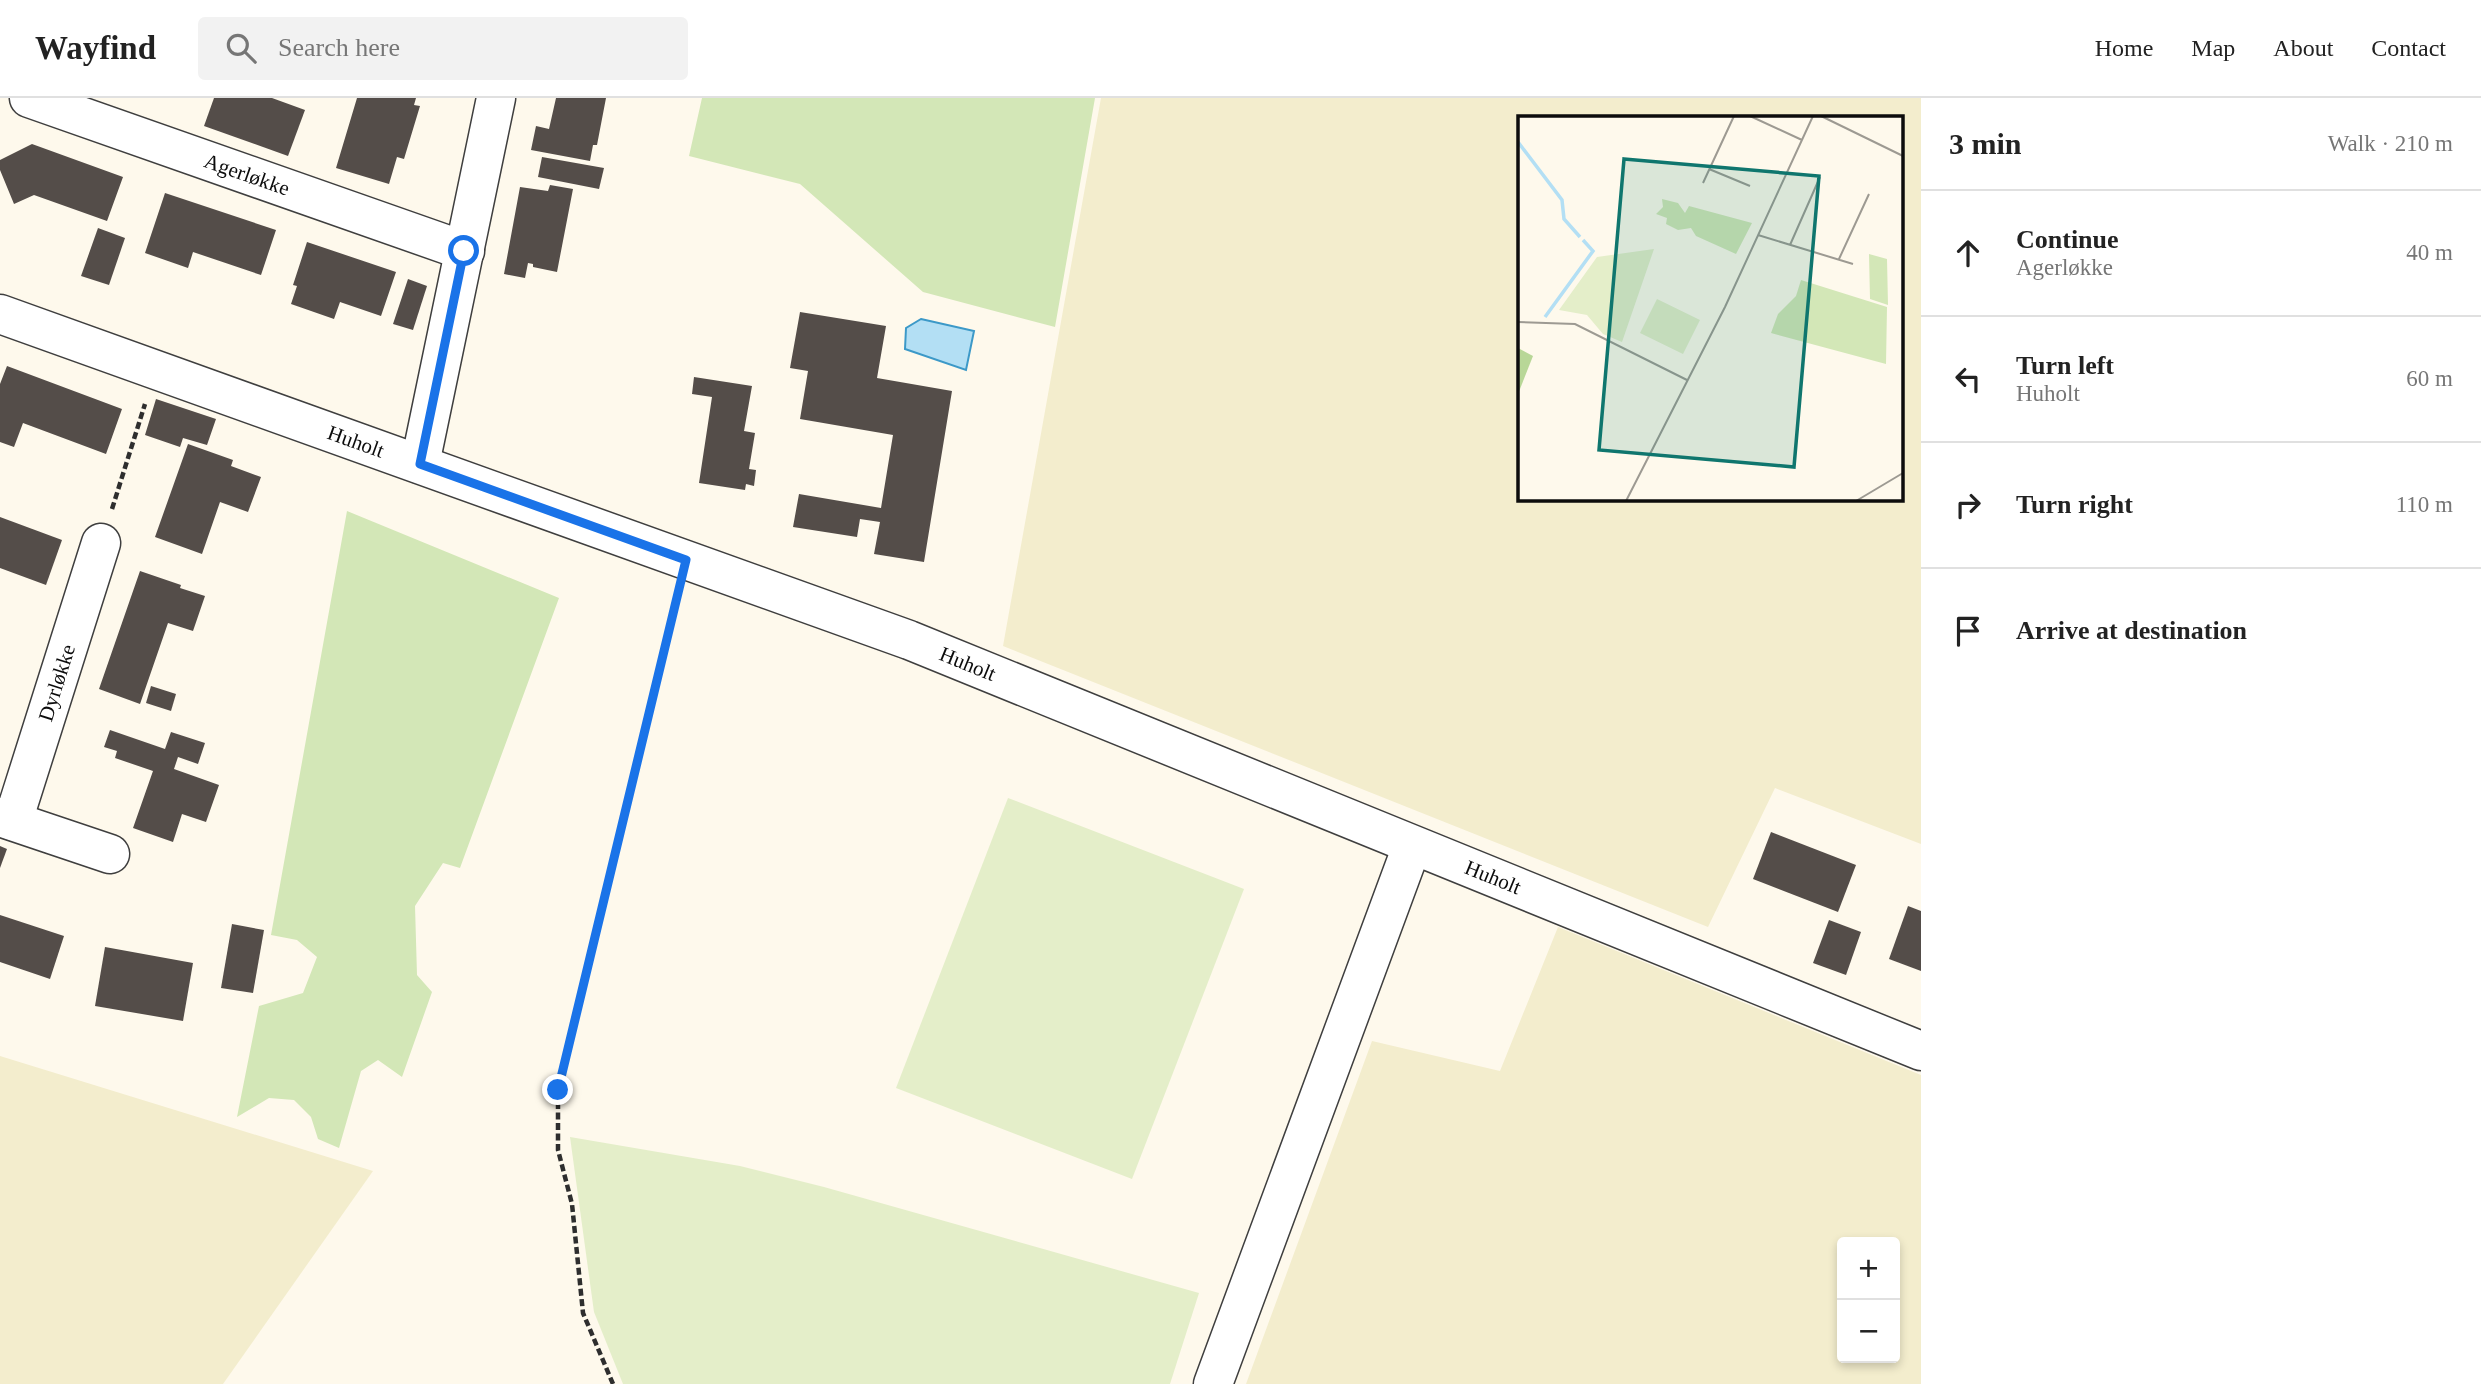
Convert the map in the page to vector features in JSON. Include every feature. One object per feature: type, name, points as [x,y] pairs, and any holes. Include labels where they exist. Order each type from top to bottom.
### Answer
[{"type":"street","name":"Agerløkke","points":[[29,98],[464,251]]},
{"type":"street","points":[[420,464],[496,98]]},
{"type":"street","name":"Huholt","points":[[0,314],[909,640],[1921,1051]]},
{"type":"street","name":"Dyrløkke","points":[[101,543],[6,819],[110,854]]},
{"type":"street","points":[[1213,1384],[1412,846]]},
{"type":"path","points":[[101,543],[156,370]]},
{"type":"path","points":[[613,1384],[583,1313],[572,1204],[558,1150],[558,1090],[686,560]]},
{"type":"shaded area","points":[[1101,98],[1921,98],[1921,844],[1775,788],[1708,927],[1003,646]]},
{"type":"shaded area","points":[[1558,927],[1921,1075],[1921,1384],[1246,1384],[1372,1041],[1500,1071]]},
{"type":"shaded area","points":[[0,1056],[373,1171],[223,1384],[0,1384]]},
{"type":"green space","points":[[702,98],[1095,98],[1055,327],[923,292],[800,184],[689,156]]},
{"type":"green space","points":[[347,511],[559,598],[460,868],[443,863],[415,906],[417,975],[432,992],[402,1077],[378,1060],[361,1071],[339,1148],[318,1139],[311,1117],[294,1100],[269,1098],[237,1117],[259,1006],[303,993],[317,957],[297,940],[271,935]]},
{"type":"green space","points":[[1008,798],[1244,889],[1132,1179],[896,1088]]},
{"type":"green space","points":[[570,1137],[740,1166],[824,1187],[1199,1293],[1170,1384],[623,1384],[594,1312]]},
{"type":"water","points":[[921,319],[974,331],[966,370],[905,349],[906,328]]},
{"type":"building","points":[[214,98],[272,98],[305,110],[288,156],[204,126]]},
{"type":"building","points":[[357,98],[416,98],[414,105],[420,106],[404,159],[397,157],[389,184],[336,168]]},
{"type":"building","points":[[556,98],[606,98],[597,145],[593,145],[590,161],[531,150],[536,126],[549,129]]},
{"type":"building","points":[[32,144],[123,177],[107,221],[34,195],[14,204],[0,170],[0,160]]},
{"type":"building","points":[[542,157],[604,168],[599,189],[538,177]]},
{"type":"building","points":[[550,185],[573,189],[557,272],[533,267],[533,264],[528,263],[525,278],[504,274],[520,187],[548,191]]},
{"type":"building","points":[[165,193],[276,230],[261,275],[193,252],[188,268],[145,253]]},
{"type":"building","points":[[98,228],[125,238],[109,285],[81,276]]},
{"type":"building","points":[[307,242],[396,272],[381,316],[340,302],[334,319],[291,304],[297,286],[293,285]]},
{"type":"building","points":[[408,279],[427,286],[413,330],[393,324]]},
{"type":"building","points":[[800,312],[886,326],[877,378],[952,391],[924,562],[874,554],[880,522],[860,519],[857,537],[793,527],[799,494],[881,508],[893,435],[800,419],[808,371],[790,368]]},
{"type":"building","points":[[7,366],[122,409],[106,454],[23,423],[14,447],[0,442],[0,384]]},
{"type":"building","points":[[694,377],[752,386],[744,431],[755,433],[749,469],[756,470],[754,486],[746,484],[745,490],[699,483],[712,397],[692,394]]},
{"type":"building","points":[[156,399],[216,419],[207,445],[183,438],[180,447],[145,435]]},
{"type":"building","points":[[188,444],[233,460],[231,466],[261,477],[248,512],[220,502],[202,554],[155,537]]},
{"type":"building","points":[[0,517],[62,540],[46,585],[0,568]]},
{"type":"building","points":[[140,571],[205,596],[193,631],[168,623],[140,704],[99,689]]},
{"type":"building","points":[[151,686],[176,694],[171,711],[146,703]]},
{"type":"building","points":[[110,730],[165,749],[171,732],[205,743],[198,764],[178,757],[174,769],[219,785],[206,822],[182,814],[173,842],[133,828],[153,771],[115,758],[117,751],[104,747]]},
{"type":"building","points":[[1771,832],[1856,865],[1838,912],[1753,879]]},
{"type":"building","points":[[0,846],[7,849],[0,868]]},
{"type":"building","points":[[1908,906],[1921,911],[1921,971],[1889,959]]},
{"type":"building","points":[[0,915],[64,936],[50,979],[0,962]]},
{"type":"building","points":[[1829,920],[1861,932],[1846,975],[1813,963]]},
{"type":"building","points":[[232,924],[264,930],[253,993],[221,988]]},
{"type":"building","points":[[105,947],[193,963],[183,1021],[95,1006]]},
{"type":"route","points":[[464,251],[420,464],[686,560],[558,1090]]}]
